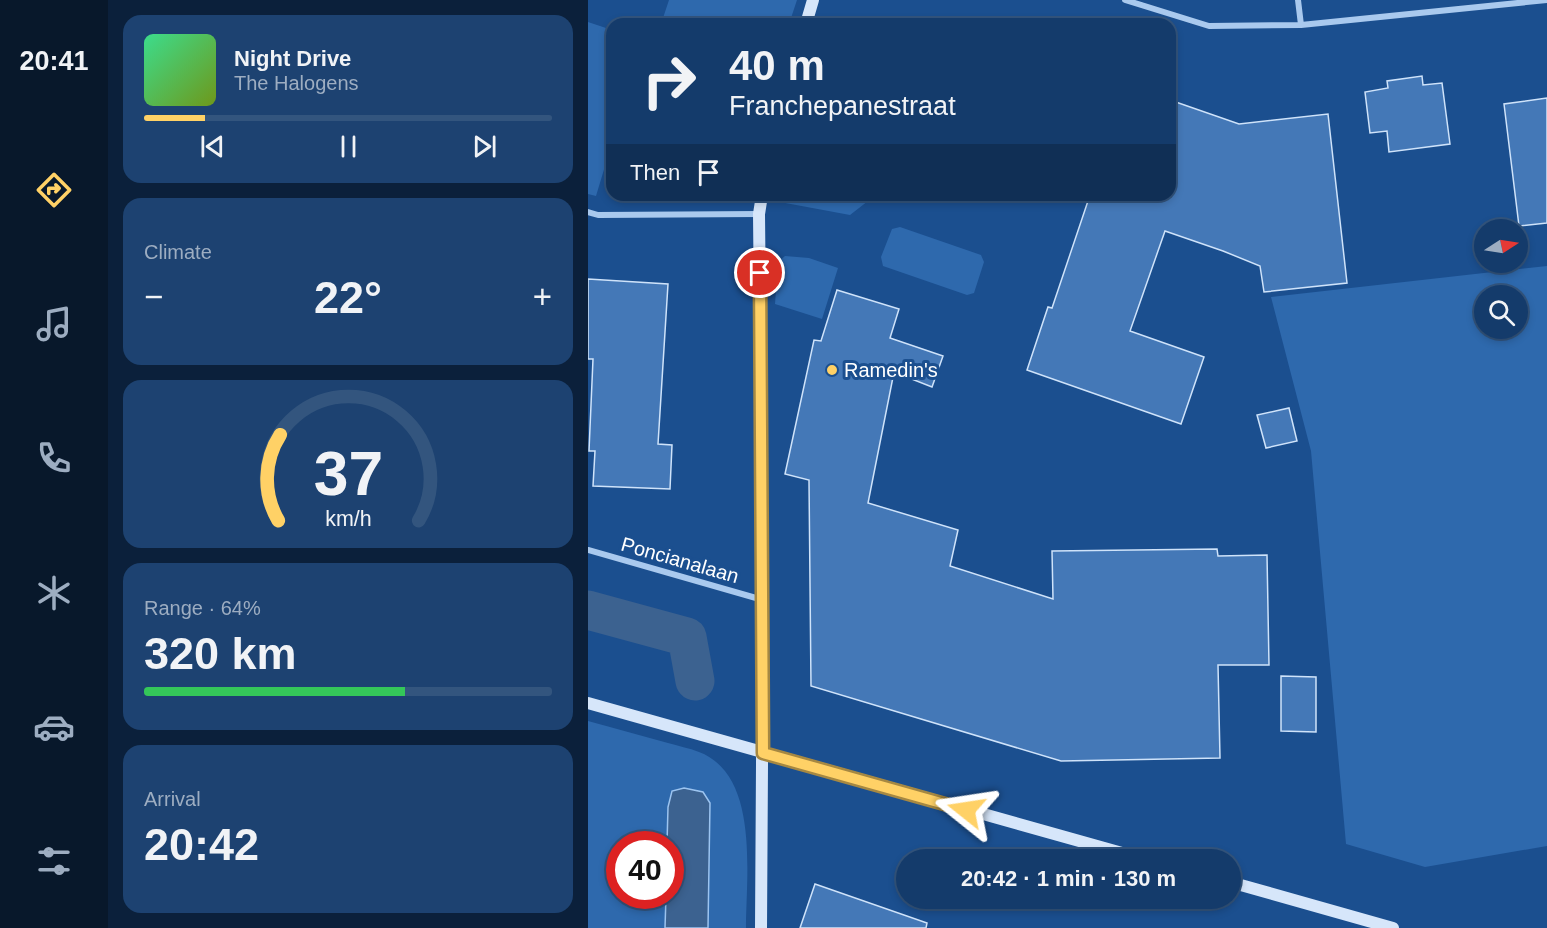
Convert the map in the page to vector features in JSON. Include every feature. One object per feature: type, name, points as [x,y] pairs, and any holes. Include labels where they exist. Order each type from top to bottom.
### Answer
[{"type":"street","points":[[808,18],[813,0]]},
{"type":"street","points":[[1125,0],[1209,26],[1301,25],[1547,0]]},
{"type":"street","points":[[1299,0],[1301,25]]},
{"type":"street","points":[[761,201],[759,214],[763,600],[761,928]]},
{"type":"street","points":[[588,212],[598,215],[759,214]]},
{"type":"street","name":"Poncianalaan","points":[[588,550],[763,600]]},
{"type":"street","points":[[588,703],[1108,849]]},
{"type":"street","points":[[1241,885],[1394,928]]},
{"type":"shaded area","points":[[669,0],[797,0],[791,18],[663,18]]},
{"type":"shaded area","points":[[588,22],[606,28],[606,163],[596,196],[588,194]]},
{"type":"shaded area","points":[[780,201],[868,201],[850,215]]},
{"type":"shaded area","points":[[900,227],[981,255],[984,262],[974,293],[967,295],[883,266],[881,257],[892,229]]},
{"type":"shaded area","points":[[785,256],[809,258],[838,268],[822,319],[775,304],[778,262]]},
{"type":"shaded area","points":[[1547,266],[1547,846],[1425,867],[1346,844],[1311,451],[1271,297],[1485,273],[1528,273],[1528,268]]},
{"type":"shaded area","points":[[588,721],[699,752],[719,764],[732,782],[741,804],[747,856],[746,928],[708,928],[710,803],[684,788],[672,792],[668,807],[667,831],[606,831],[606,909],[666,909],[665,928],[588,928]]},
{"type":"shaded area","points":[[684,788],[703,792],[710,803],[708,928],[665,928],[666,909],[684,909],[684,831],[667,831],[668,807],[672,791]]},
{"type":"building","points":[[1422,76],[1423,85],[1442,83],[1450,144],[1389,152],[1387,131],[1370,133],[1365,92],[1388,88],[1387,81]]},
{"type":"building","points":[[1547,98],[1547,223],[1528,225],[1528,219],[1518,219],[1504,104]]},
{"type":"building","points":[[1176,102],[1239,124],[1328,114],[1347,283],[1264,292],[1260,266],[1165,231],[1130,331],[1204,357],[1181,424],[1027,370],[1048,307],[1052,308],[1088,201],[1176,201]]},
{"type":"building","points":[[588,279],[668,284],[658,444],[672,445],[670,489],[593,486],[595,451],[589,451],[593,359],[588,359]]},
{"type":"building","points":[[837,290],[899,309],[890,338],[943,356],[932,387],[894,372],[868,503],[958,530],[950,566],[1053,599],[1052,551],[1217,549],[1218,556],[1267,555],[1269,665],[1218,665],[1220,758],[1061,761],[811,686],[809,480],[785,474],[814,340],[821,341]]},
{"type":"building","points":[[1289,408],[1297,441],[1266,448],[1257,415]]},
{"type":"building","points":[[1281,676],[1316,677],[1316,732],[1281,731]]},
{"type":"building","points":[[815,884],[927,923],[926,928],[800,928]]},
{"type":"waterway","points":[[588,610],[687,637],[695,681]]},
{"type":"place","name":"Ramedin's","points":[[832,370]]},
{"type":"route","points":[[760,273],[763,753],[966,810]]}]
